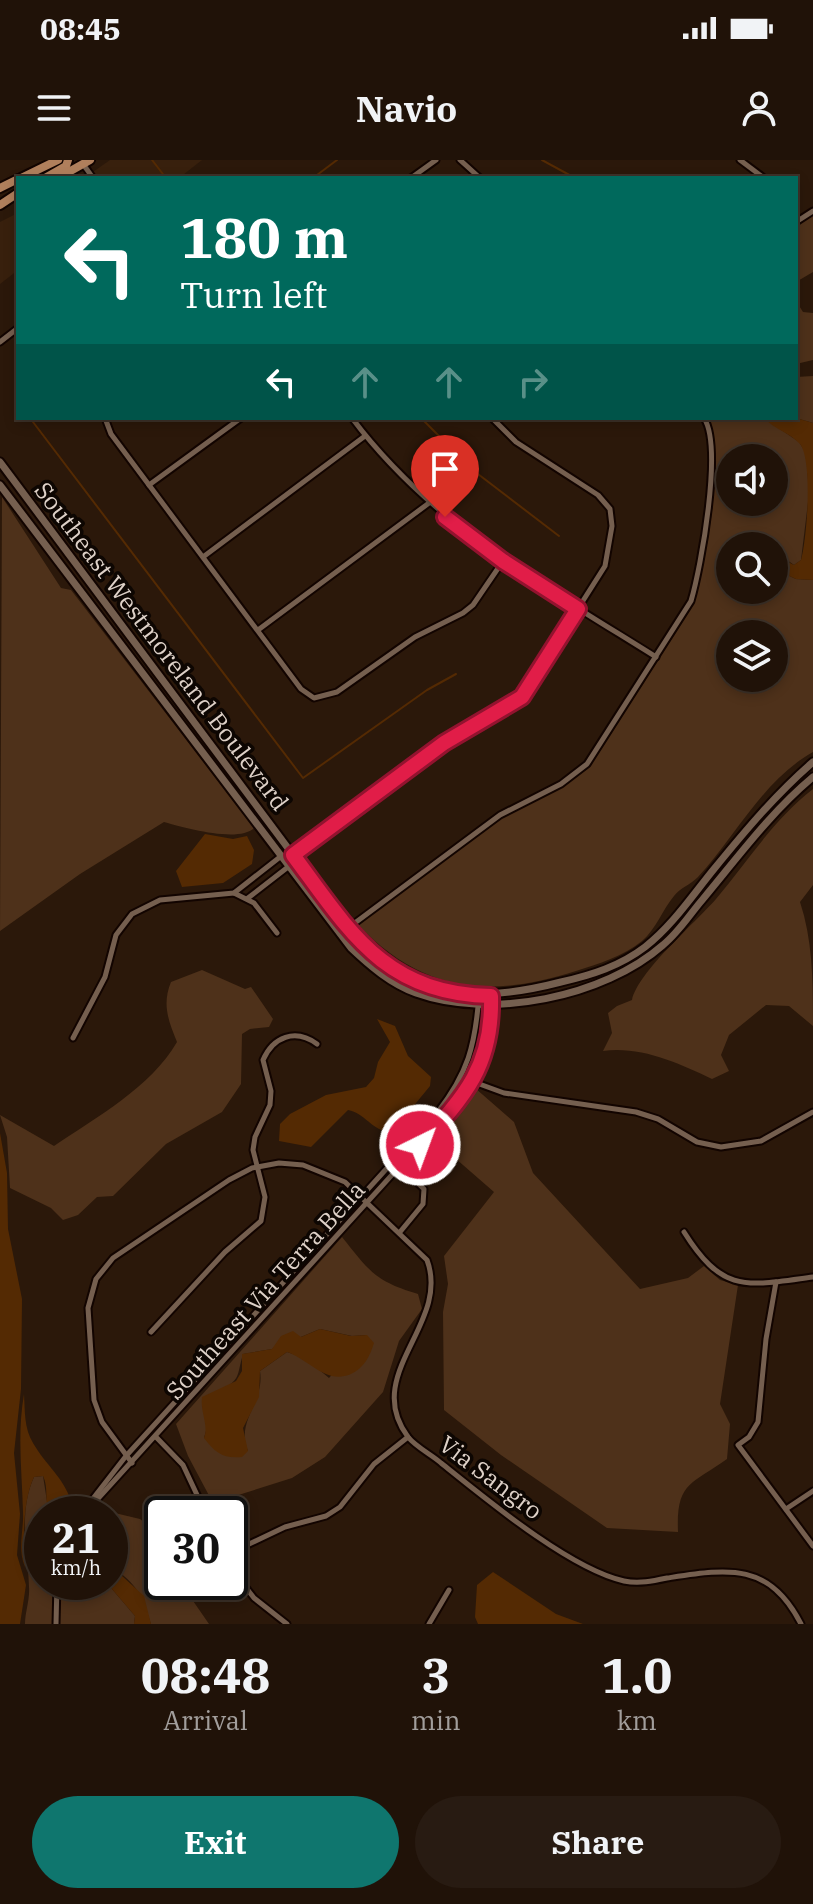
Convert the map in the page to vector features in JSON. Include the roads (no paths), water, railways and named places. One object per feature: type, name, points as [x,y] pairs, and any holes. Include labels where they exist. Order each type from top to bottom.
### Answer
[{"type":"main road","points":[[26,176],[58,160]]},
{"type":"main road","points":[[48,176],[66,166],[68,160]]},
{"type":"main road","points":[[61,176],[86,161]]},
{"type":"street","points":[[414,176],[436,160]]},
{"type":"street","points":[[460,160],[478,176]]},
{"type":"street","points":[[740,160],[761,176]]},
{"type":"street","points":[[0,342],[16,330]]},
{"type":"street","points":[[106,420],[111,434],[301,689],[314,698],[337,692],[415,637],[463,613],[473,605],[503,561]]},
{"type":"street","points":[[149,485],[238,420]]},
{"type":"street","points":[[353,420],[429,503],[503,561],[656,657]]},
{"type":"street","points":[[234,893],[284,862],[444,743],[522,697],[605,566],[612,526],[610,509],[598,495],[516,442],[494,420]]},
{"type":"street","points":[[344,931],[500,815],[576,775],[587,764],[691,601],[698,576],[714,448],[705,420]]},
{"type":"street","points":[[203,557],[365,436]]},
{"type":"street","name":"Southeast Westmoreland Boulevard","points":[[0,462],[293,855],[363,959],[399,985],[447,1001],[479,1005],[604,970],[645,947],[675,917],[750,824],[813,762]]},
{"type":"street","name":"Southeast Westmoreland Boulevard","points":[[0,485],[284,862],[344,931],[371,955],[412,981],[492,1000],[592,986],[650,956],[683,924],[784,804],[813,777]]},
{"type":"street","points":[[258,630],[429,503]]},
{"type":"street","points":[[248,898],[284,862]]},
{"type":"street","points":[[73,1038],[105,977],[116,935],[132,914],[160,900],[234,893],[248,898],[277,933]]},
{"type":"street","name":"Southeast Via Terra Bella","points":[[96,1496],[126,1456],[437,1113],[463,1078],[472,1054],[479,996]]},
{"type":"street","name":"Southeast Via Terra Bella","points":[[100,1496],[401,1167],[474,1082],[488,1043],[492,1000]]},
{"type":"street","points":[[151,1332],[225,1252],[261,1221],[265,1197],[257,1167],[255,1137],[270,1105],[271,1091],[263,1060],[272,1043],[291,1036],[317,1044]]},
{"type":"street","points":[[463,1078],[504,1093],[636,1112],[658,1119],[697,1142],[721,1147],[761,1141],[813,1112]]},
{"type":"street","points":[[393,1160],[424,1189],[425,1198],[400,1232]]},
{"type":"street","name":"Via Sangro","points":[[257,1167],[279,1163],[303,1165],[345,1182],[427,1260],[433,1275],[428,1313],[401,1362],[396,1383],[399,1414],[408,1437],[507,1515],[607,1576],[640,1583],[738,1571],[757,1576],[778,1590],[801,1624]]},
{"type":"street","points":[[132,1463],[102,1422],[94,1400],[88,1308],[96,1279],[113,1258],[229,1180],[257,1167]]},
{"type":"street","points":[[684,1232],[703,1261],[721,1277],[743,1283],[813,1277]]},
{"type":"street","points":[[776,1282],[766,1339],[758,1422],[749,1437],[738,1445],[813,1546]]},
{"type":"street","points":[[156,1437],[183,1465],[198,1496]]},
{"type":"street","points":[[248,1544],[285,1527],[326,1516],[340,1507],[374,1464],[408,1437]]},
{"type":"street","points":[[786,1509],[813,1491]]},
{"type":"street","points":[[248,1590],[287,1624]]},
{"type":"street","points":[[429,1624],[449,1590]]},
{"type":"street","points":[[56,1624],[57,1600]]},
{"type":"waterway","points":[[152,160],[164,176]]},
{"type":"waterway","points":[[316,176],[337,160]]},
{"type":"waterway","points":[[542,160],[571,176]]},
{"type":"waterway","points":[[32,420],[303,778],[427,690],[456,674]]},
{"type":"waterway","points":[[423,420],[474,471],[559,536]]}]
